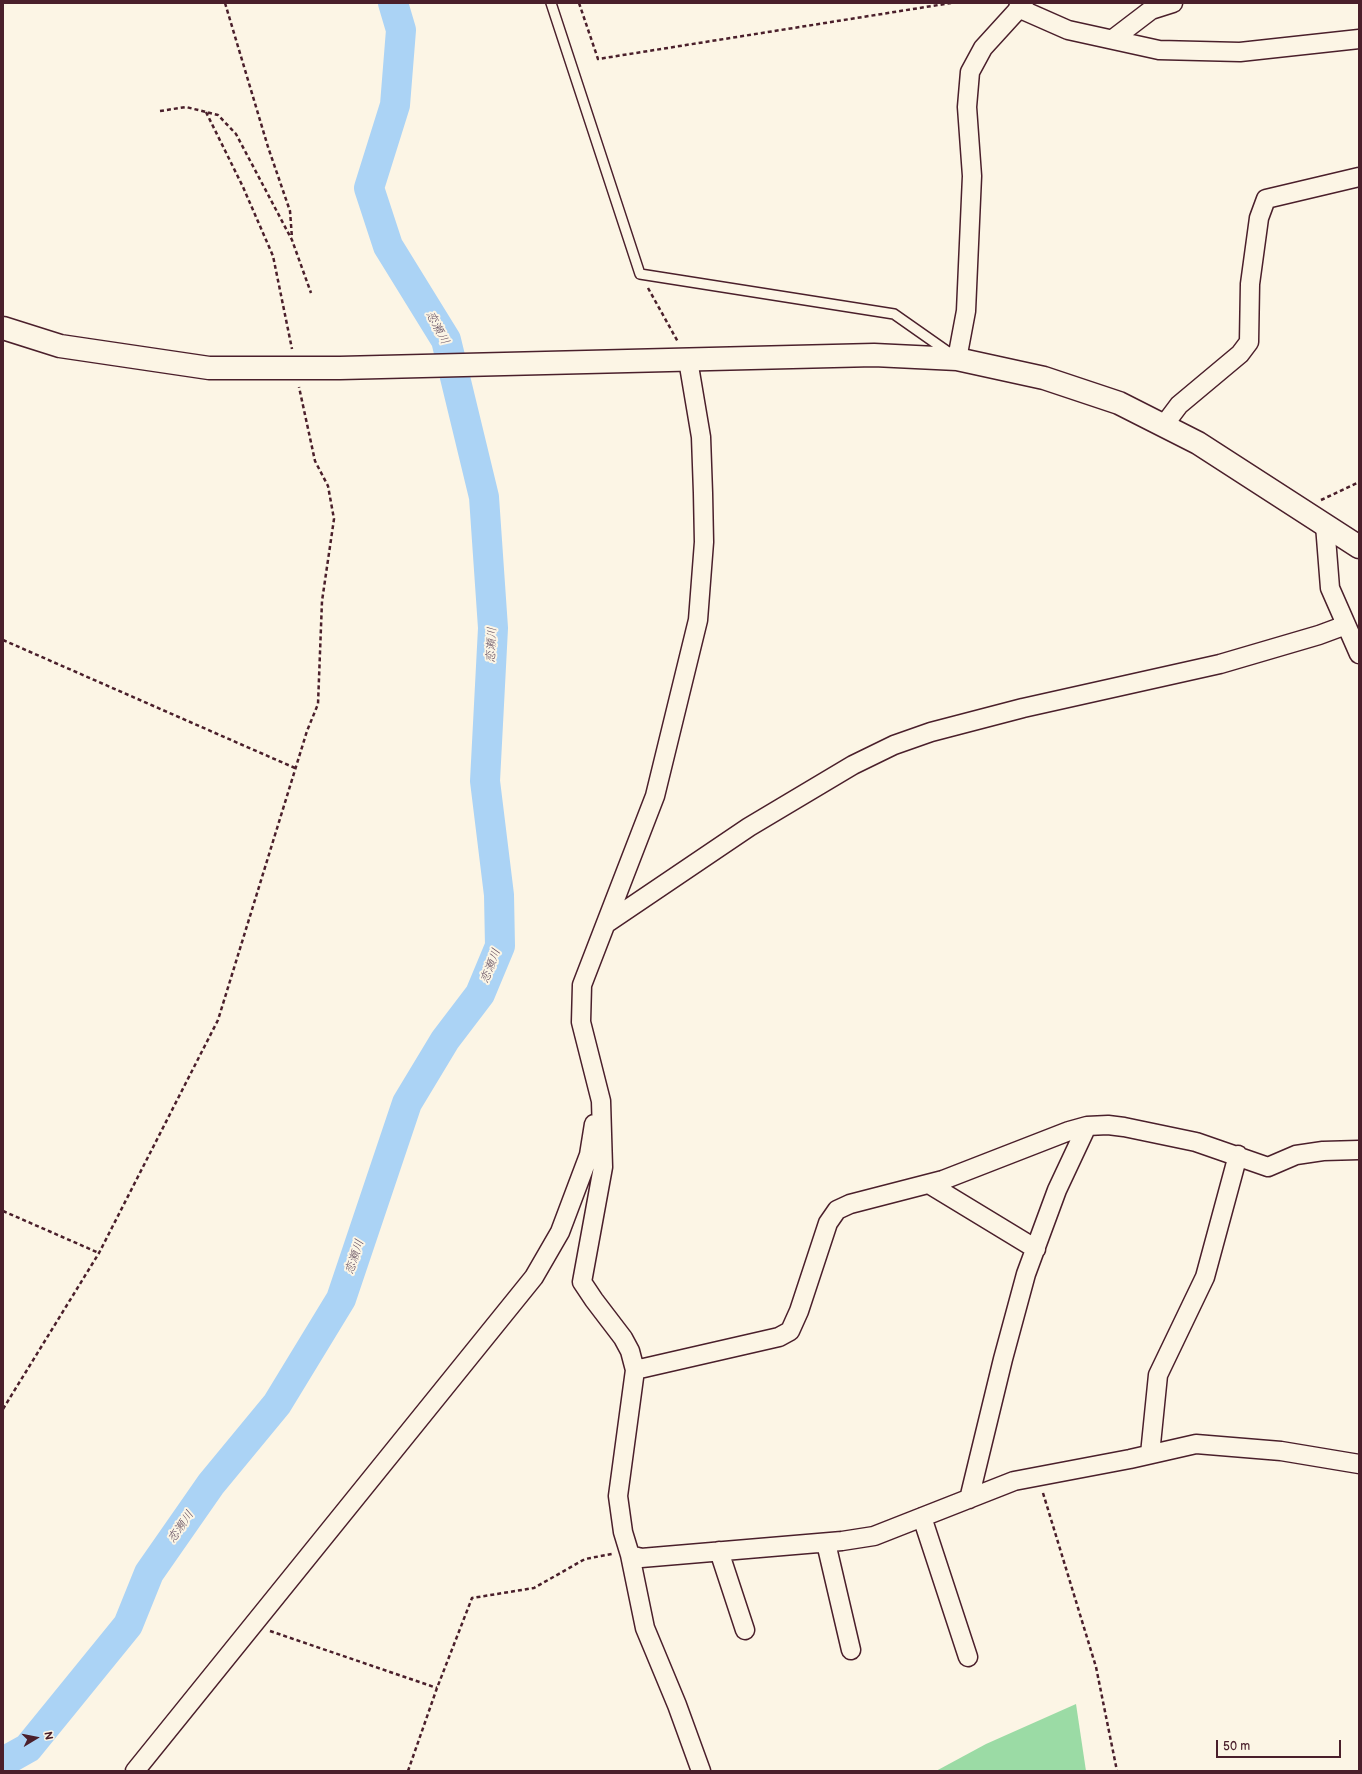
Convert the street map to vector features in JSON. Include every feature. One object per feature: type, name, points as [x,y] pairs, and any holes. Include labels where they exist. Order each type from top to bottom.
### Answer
[{"type":"street","points":[[1113,39],[1150,10],[1173,3]]},
{"type":"street","points":[[957,359],[966,311],[972,176],[967,107],[970,72],[983,48],[1021,6],[1068,30],[1159,50],[1240,52],[1359,39]]},
{"type":"street","points":[[1164,425],[1179,405],[1240,354],[1249,342],[1250,284],[1259,218],[1266,199],[1359,177]]},
{"type":"street","points":[[3,328],[60,346],[209,368],[340,368],[874,355],[957,359],[1044,378],[1119,403],[1198,443],[1359,547]]},
{"type":"street","points":[[688,360],[701,437],[704,542],[698,620],[655,796],[582,985],[581,1022],[601,1101],[603,1167],[582,1282],[623,1338],[630,1351],[635,1370],[618,1496],[623,1532],[630,1555],[645,1628],[677,1705],[701,1771]]},
{"type":"street","points":[[1325,525],[1330,588],[1359,654]]},
{"type":"street","points":[[607,923],[749,827],[853,765],[894,745],[931,732],[1023,708],[1220,664],[1320,635],[1346,625]]},
{"type":"street","points":[[135,1771],[534,1277],[560,1232],[589,1155],[596,1114],[601,1101]]},
{"type":"street","points":[[635,1370],[779,1337],[790,1330],[799,1312],[828,1223],[837,1210],[850,1204],[929,1184],[1087,1126],[1108,1125],[1124,1127],[1196,1142],[1238,1155],[1268,1167],[1296,1155],[1323,1151],[1359,1150]]},
{"type":"street","points":[[970,1499],[1003,1359],[1026,1274],[1057,1190],[1087,1126]]},
{"type":"street","points":[[1150,1454],[1158,1375],[1204,1277],[1238,1155]]},
{"type":"street","points":[[929,1184],[1036,1249]]},
{"type":"street","points":[[630,1555],[641,1558],[826,1542],[874,1536],[1014,1481],[1196,1444],[1281,1451],[1359,1464]]},
{"type":"street","points":[[922,1517],[968,1657]]},
{"type":"street","points":[[826,1542],[851,1650]]},
{"type":"street","points":[[719,1551],[745,1630]]},
{"type":"lane","points":[[551,3],[640,274],[894,314],[957,359]]},
{"type":"path","points":[[225,3],[268,147],[290,211],[292,240]]},
{"type":"path","points":[[579,3],[598,59],[951,3]]},
{"type":"path","points":[[160,111],[186,107],[218,115],[236,134],[292,240],[311,293]]},
{"type":"path","points":[[206,112],[243,187],[273,256],[292,349]]},
{"type":"path","points":[[640,274],[688,360]]},
{"type":"path","points":[[3,1409],[99,1253],[218,1020],[295,768],[307,731],[318,704],[322,600],[334,519],[328,486],[315,461],[299,387]]},
{"type":"path","points":[[1301,510],[1359,482]]},
{"type":"path","points":[[3,640],[295,768]]},
{"type":"path","points":[[3,1212],[99,1253]]},
{"type":"path","points":[[1042,1490],[1096,1667],[1117,1771]]},
{"type":"path","points":[[408,1771],[437,1688],[472,1598],[534,1588],[585,1559],[617,1552],[630,1555]]},
{"type":"path","points":[[253,1625],[437,1688]]},
{"type":"green space","points":[[1076,1704],[1086,1771],[936,1771],[986,1744]]},
{"type":"waterway","name":"恋瀬川","points":[[3,1762],[28,1748],[128,1625],[149,1573],[211,1484],[277,1404],[341,1299],[407,1103],[445,1040],[480,994],[500,946],[499,895],[485,781],[493,628],[484,497],[446,340],[388,246],[369,188],[395,105],[401,30],[393,3]]}]
